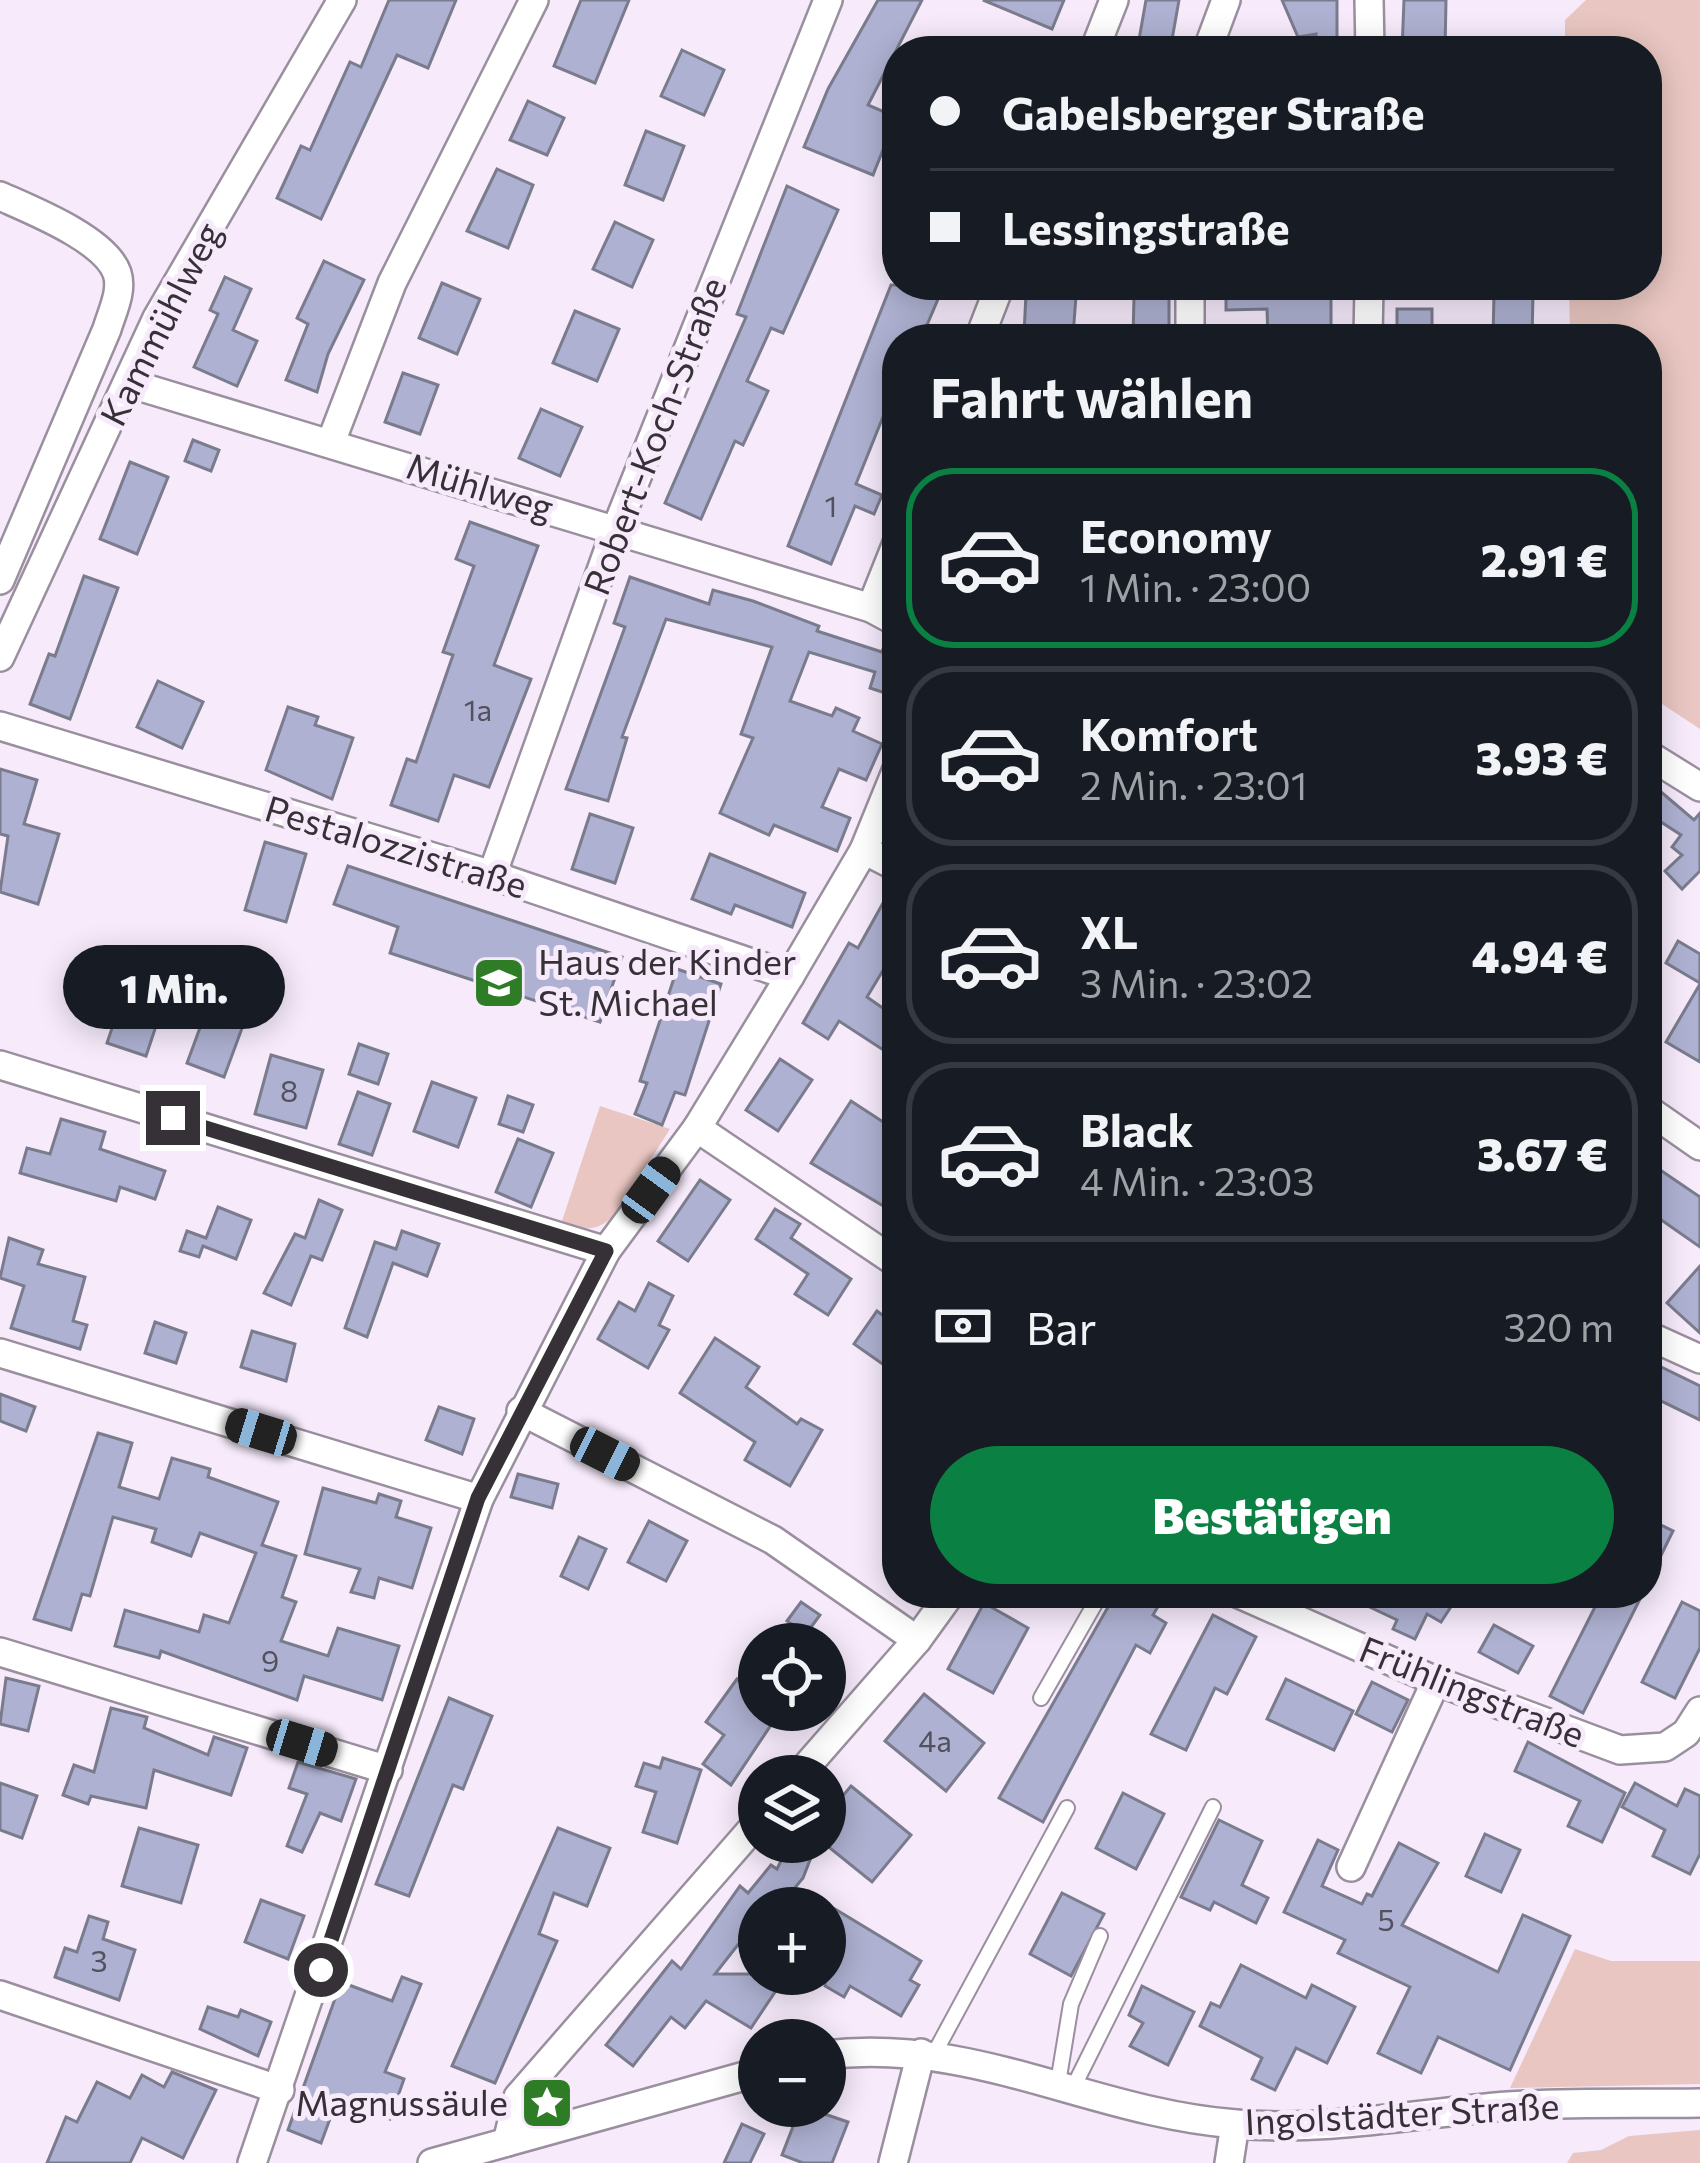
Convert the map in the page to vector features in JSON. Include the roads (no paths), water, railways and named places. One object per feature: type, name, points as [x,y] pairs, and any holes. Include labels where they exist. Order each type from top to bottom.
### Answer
[{"type":"street","name":"Kammühlweg","points":[[0,657],[157,318],[342,0]]},
{"type":"street","points":[[331,442],[392,283],[534,0]]},
{"type":"street","name":"Robert-Koch-Straße","points":[[492,875],[616,529],[829,0]]},
{"type":"street","points":[[1100,36],[1114,0]]},
{"type":"street","points":[[1213,36],[1226,0]]},
{"type":"street","points":[[1369,0],[1370,36]]},
{"type":"street","points":[[0,196],[82,238],[112,266],[118,285],[107,328],[0,580]]},
{"type":"street","name":"Mühlweg","points":[[128,382],[882,614]]},
{"type":"street","points":[[871,608],[882,580]]},
{"type":"street","name":"Pestalozzistraße","points":[[0,726],[492,875],[790,976]]},
{"type":"street","points":[[1662,764],[1700,788]]},
{"type":"street","points":[[252,2163],[478,1498],[606,1251],[697,1128],[864,850],[882,806]]},
{"type":"street","points":[[864,850],[882,859]]},
{"type":"street","points":[[0,1065],[606,1251]]},
{"type":"street","points":[[1662,1119],[1700,1146]]},
{"type":"street","points":[[697,1128],[882,1253]]},
{"type":"street","points":[[1662,1342],[1700,1359]]},
{"type":"street","points":[[0,1353],[478,1498]]},
{"type":"street","points":[[521,1411],[773,1540],[917,1640]]},
{"type":"street","points":[[816,1755],[941,1608]]},
{"type":"street","name":"Frühlingstraße","points":[[1271,1608],[1436,1681],[1620,1750],[1665,1747],[1686,1733],[1700,1711]]},
{"type":"street","points":[[0,1652],[388,1770]]},
{"type":"street","points":[[1351,1867],[1436,1681]]},
{"type":"street","points":[[507,2142],[518,2097],[738,1845]]},
{"type":"street","points":[[0,1995],[280,2090]]},
{"type":"street","points":[[893,2163],[928,2054]]},
{"type":"street","name":"Ingolstädter Straße","points":[[846,2055],[928,2054],[1065,2085],[1154,2112],[1235,2124],[1311,2126],[1512,2106],[1700,2104]]},
{"type":"street","points":[[440,2162],[738,2078]]},
{"type":"street","points":[[1229,2163],[1235,2124]]},
{"type":"lane","points":[[1041,1698],[1092,1608]]},
{"type":"lane","points":[[1065,2085],[1213,1807]]},
{"type":"lane","points":[[928,2054],[1067,1808]]},
{"type":"lane","points":[[1065,2085],[1071,2004],[1100,1936]]},
{"type":"place","name":"Haus der Kinder St. Michael","points":[[499,983]]},
{"type":"place","name":"Magnussäule","points":[[547,2103]]}]
